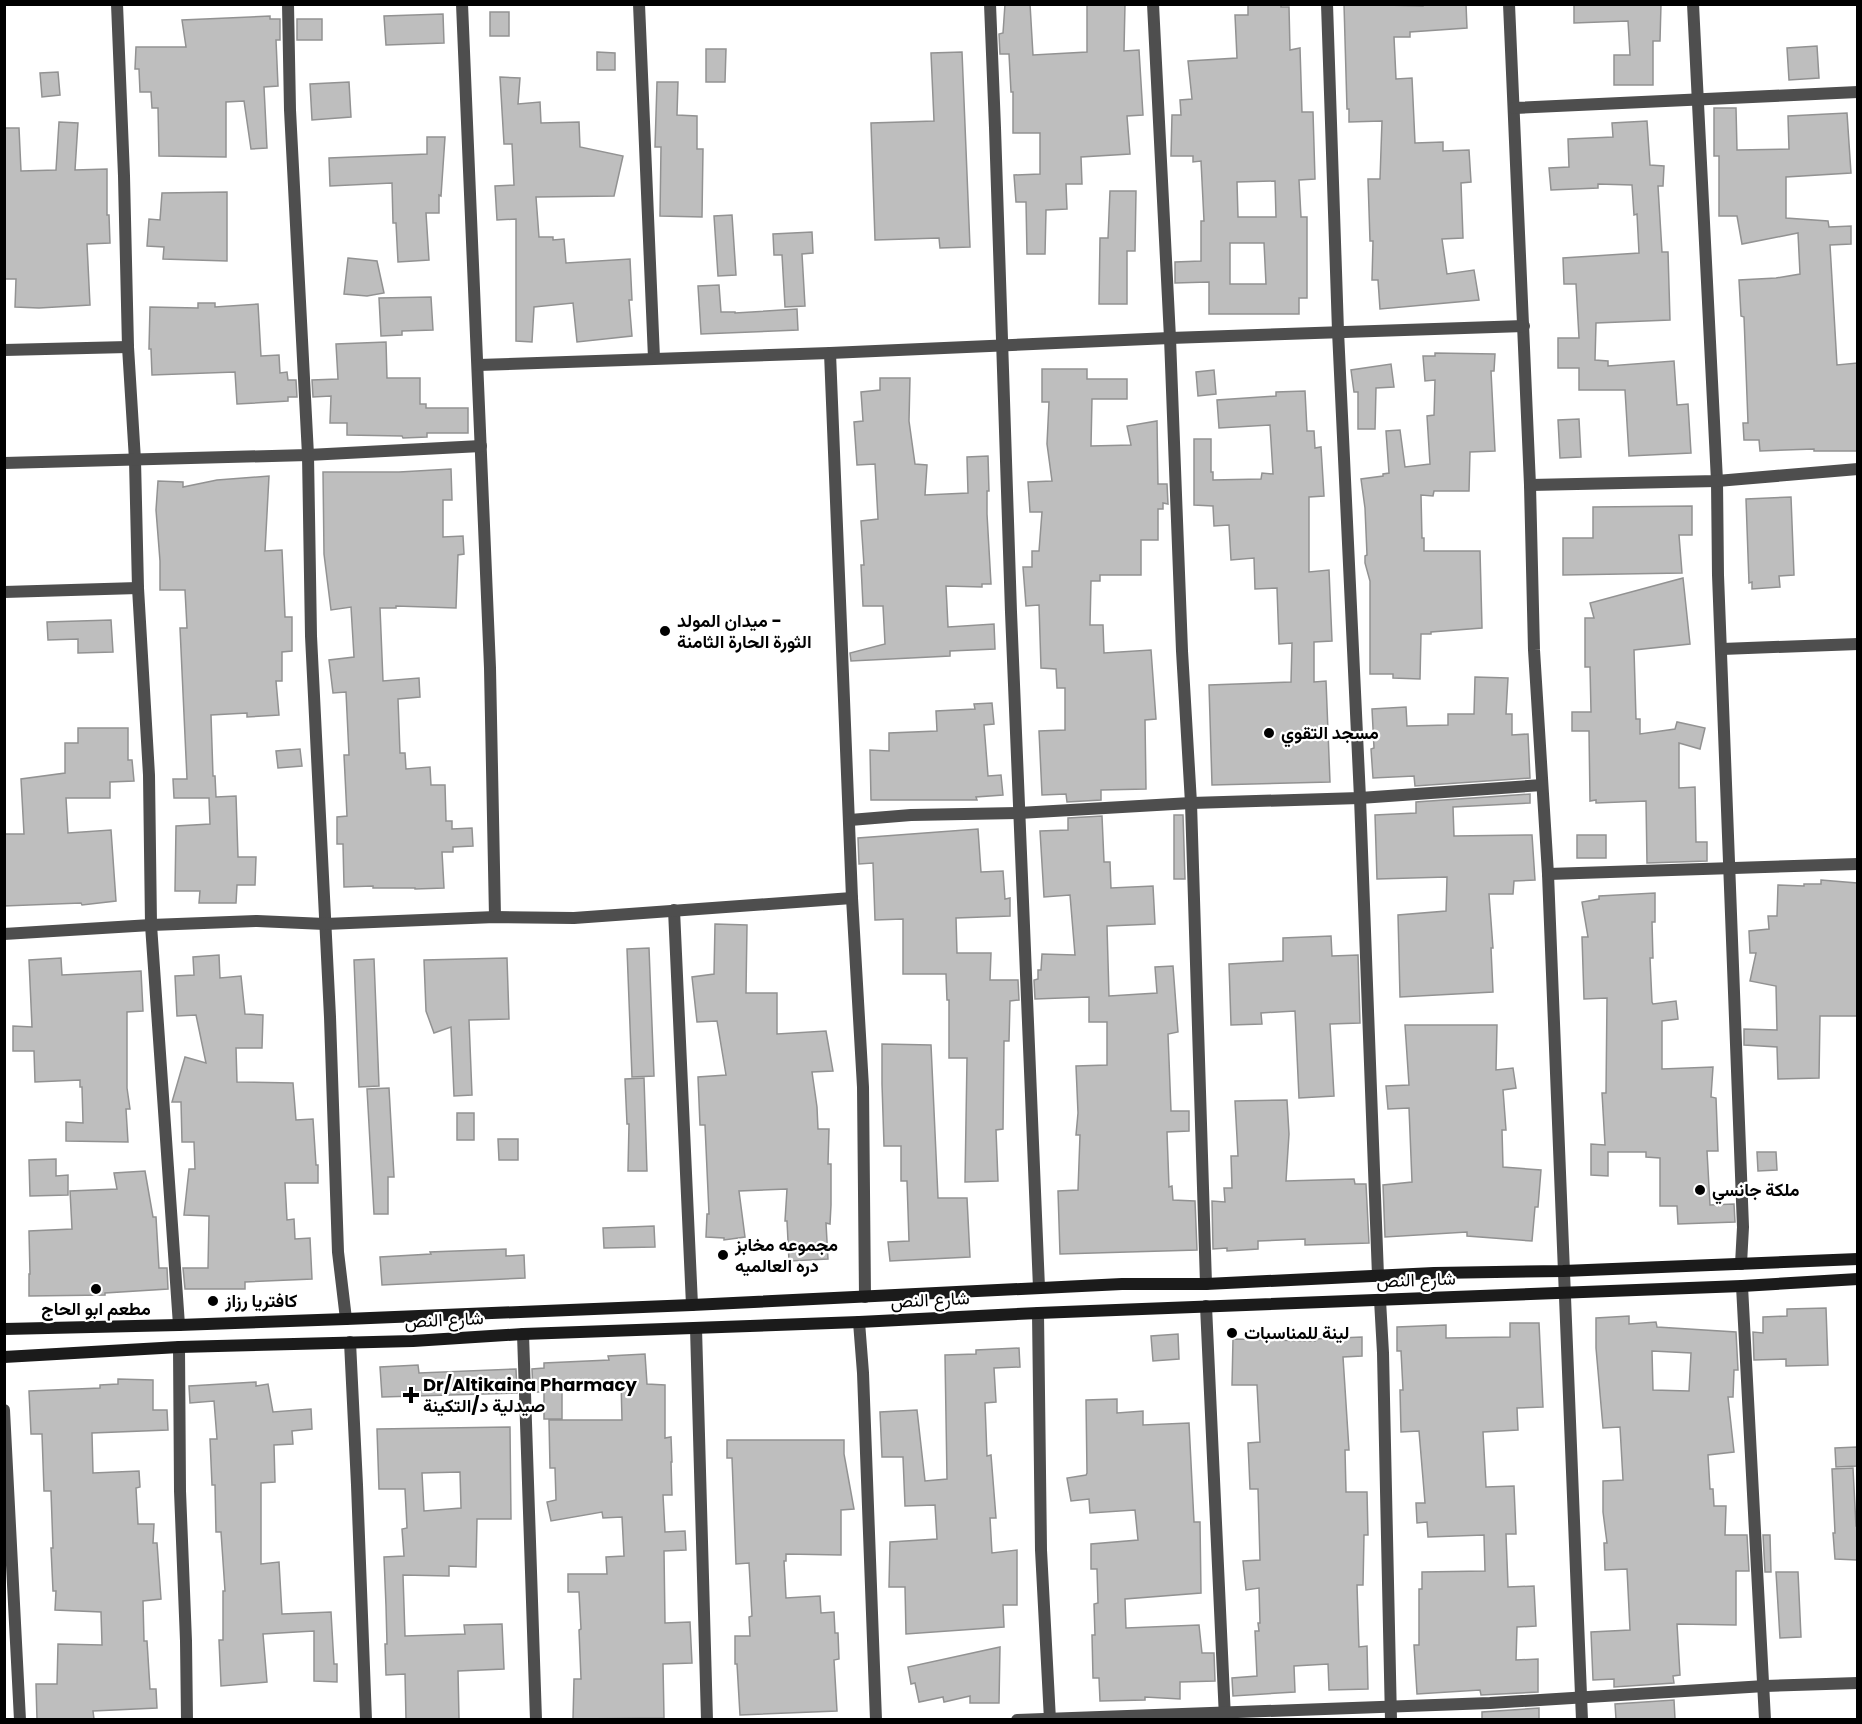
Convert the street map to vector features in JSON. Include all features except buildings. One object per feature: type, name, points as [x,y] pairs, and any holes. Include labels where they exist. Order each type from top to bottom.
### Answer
[{"type":"main road","name":"شارع النص","points":[[4,1329],[346,1319],[1122,1284],[1206,1284],[1434,1273],[1857,1259]]},
{"type":"main road","name":"شارع النص","points":[[4,1357],[179,1347],[860,1322],[1206,1306],[1743,1286],[1857,1279]]},
{"type":"street","points":[[117,4],[138,588],[149,775],[151,925],[179,1325]]},
{"type":"street","points":[[288,4],[290,110],[308,455],[312,636],[331,1028],[338,1252],[346,1319]]},
{"type":"street","points":[[462,4],[490,668],[495,917]]},
{"type":"street","points":[[639,4],[654,358]]},
{"type":"street","points":[[990,4],[1019,813],[1039,1288]]},
{"type":"street","points":[[1153,4],[1191,803],[1206,1284]]},
{"type":"street","points":[[1327,4],[1338,332],[1360,798],[1378,1276]]},
{"type":"street","points":[[1509,4],[1524,326],[1534,650],[1548,874],[1563,1213],[1563,1270],[1582,1719]]},
{"type":"street","points":[[1693,4],[1717,482],[1743,1227],[1741,1264]]},
{"type":"street","points":[[1514,108],[1857,92]]},
{"type":"street","points":[[478,365],[1524,326]]},
{"type":"street","points":[[4,350],[128,346]]},
{"type":"street","points":[[830,353],[852,898],[863,1087],[865,1297]]},
{"type":"street","points":[[4,463],[308,455],[481,446]]},
{"type":"street","points":[[1530,485],[1717,482],[1857,469]]},
{"type":"street","points":[[4,592],[138,588]]},
{"type":"street","points":[[1722,649],[1857,644]]},
{"type":"street","points":[[850,820],[911,815],[1019,813],[1191,803],[1360,798],[1542,785]]},
{"type":"street","points":[[1548,874],[1857,864]]},
{"type":"street","points":[[4,934],[257,921],[325,924],[495,917],[574,918],[852,898]]},
{"type":"street","points":[[674,910],[692,1305]]},
{"type":"street","points":[[1743,1286],[1765,1719]]},
{"type":"street","points":[[1380,1300],[1390,1713]]},
{"type":"street","points":[[1206,1306],[1225,1716]]},
{"type":"street","points":[[1038,1313],[1041,1550],[1050,1718]]},
{"type":"street","points":[[860,1322],[876,1719]]},
{"type":"street","points":[[696,1328],[706,1719]]},
{"type":"street","points":[[524,1334],[536,1719]]},
{"type":"street","points":[[350,1342],[366,1719]]},
{"type":"street","points":[[179,1347],[180,1491],[187,1719]]},
{"type":"street","points":[[4,1410],[20,1719]]},
{"type":"street","points":[[1017,1719],[1390,1713],[1582,1696],[1857,1683]]},
{"type":"place","name":"ميدان المولد - الثورة الحارة الثامنة","points":[[665,631]]},
{"type":"place","name":"مسجد التقوي","points":[[1269,733]]},
{"type":"place","name":"ملكة جانسي","points":[[1700,1190]]},
{"type":"place","name":"مجموعه مخابز دره العالميه","points":[[723,1255]]},
{"type":"place","name":"مطعم ابو الحاج","points":[[96,1289]]},
{"type":"place","name":"كافتريا رزاز","points":[[213,1301]]},
{"type":"place","name":"لينة للمناسبات","points":[[1232,1333]]},
{"type":"place","name":"Dr/Altikaina Pharmacy صيدلية د/التكينة","points":[[411,1395]]}]
